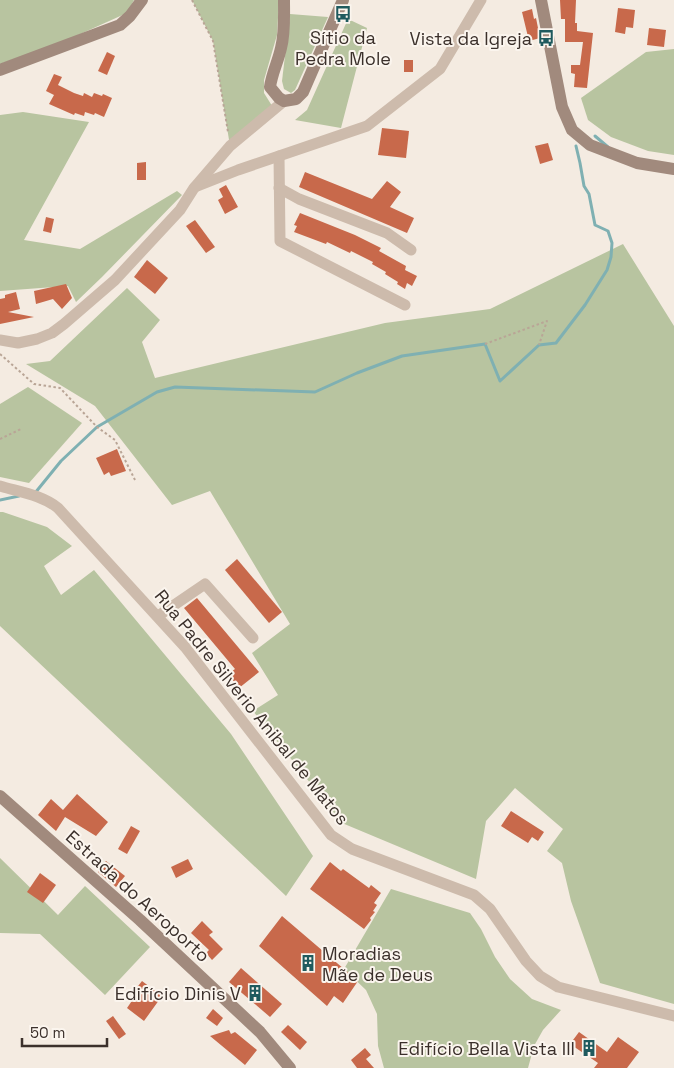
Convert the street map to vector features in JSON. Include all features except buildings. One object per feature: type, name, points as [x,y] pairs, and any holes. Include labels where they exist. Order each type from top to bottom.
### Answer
[{"type":"main road","points":[[0,70],[120,25],[130,16],[142,0]]},
{"type":"main road","points":[[284,0],[281,48],[271,77],[270,87],[284,101],[296,99],[303,92],[343,0]]},
{"type":"main road","points":[[541,0],[562,107],[572,130],[590,145],[637,163],[674,168]]},
{"type":"main road","name":"Estrada do Aeroporto","points":[[0,796],[140,920],[253,1025],[282,1056],[290,1068]]},
{"type":"street","points":[[194,188],[367,126],[440,69],[481,0]]},
{"type":"street","points":[[0,340],[18,343],[37,339],[52,333],[64,324],[115,280],[180,210],[194,188],[230,146],[284,101]]},
{"type":"street","points":[[279,156],[280,241],[405,305]]},
{"type":"street","points":[[279,188],[299,199],[387,233],[411,250]]},
{"type":"street","name":"Rua Padre Silverio Anibal de Matos","points":[[0,486],[49,501],[58,508],[185,647],[331,835],[352,849],[474,895],[490,909],[526,962],[540,976],[558,987],[674,1016]]},
{"type":"street","points":[[158,616],[205,584],[253,638]]},
{"type":"path","points":[[192,0],[213,41],[230,146]]},
{"type":"path","points":[[485,344],[547,321],[539,345]]},
{"type":"path","points":[[0,354],[34,384],[60,388],[97,427],[115,440],[135,480]]},
{"type":"path","points":[[0,439],[21,428]]},
{"type":"green space","points":[[0,0],[134,0],[127,13],[67,40],[0,64]]},
{"type":"green space","points":[[192,0],[279,0],[277,35],[264,80],[264,93],[274,109],[230,146],[213,41]]},
{"type":"green space","points":[[290,14],[328,17],[295,90],[291,93],[284,89],[282,81]]},
{"type":"green space","points":[[348,19],[367,28],[341,128],[295,120],[307,110]]},
{"type":"green space","points":[[674,49],[674,155],[648,151],[611,137],[588,120],[581,98],[646,52]]},
{"type":"green space","points":[[23,112],[89,122],[24,240],[80,249],[177,191],[182,195],[76,302],[68,286],[0,291],[0,115]]},
{"type":"green space","points":[[623,244],[674,326],[674,1004],[600,983],[571,901],[562,863],[547,851],[563,829],[515,788],[486,821],[476,879],[342,823],[253,711],[278,695],[252,653],[290,624],[210,491],[172,505],[95,406],[26,364],[50,361],[127,288],[160,320],[142,342],[155,378],[385,323],[490,309]]},
{"type":"green space","points":[[28,387],[82,423],[29,483],[0,477],[0,404]]},
{"type":"green space","points":[[0,512],[47,527],[72,546],[44,566],[61,595],[94,570],[231,734],[313,856],[286,896],[0,626]]},
{"type":"green space","points":[[0,858],[58,915],[85,886],[150,947],[105,995],[40,934],[0,933]]},
{"type":"green space","points":[[391,889],[470,913],[510,979],[532,999],[561,1010],[543,1030],[534,1046],[528,1068],[384,1068],[378,1046],[377,1014],[366,990],[344,969]]},
{"type":"waterway","points":[[595,136],[608,147]]},
{"type":"waterway","points":[[35,493],[61,461],[97,427],[157,392],[175,387],[315,392],[402,356],[485,344],[500,381],[539,345],[556,343],[585,305],[607,270],[611,257],[612,243],[608,231],[595,225],[589,194],[584,186],[576,146]]},
{"type":"waterway","points":[[0,500],[19,496]]},
{"type":"place","name":"Sítio da Pedra Mole","points":[[343,14]]},
{"type":"place","name":"Vista da Igreja","points":[[546,38]]},
{"type":"place","name":"Moradias Mãe de Deus","points":[[308,963]]},
{"type":"place","name":"Edifício Dinis V","points":[[255,993]]},
{"type":"place","name":"Edifício Bella Vista III","points":[[589,1048]]}]
